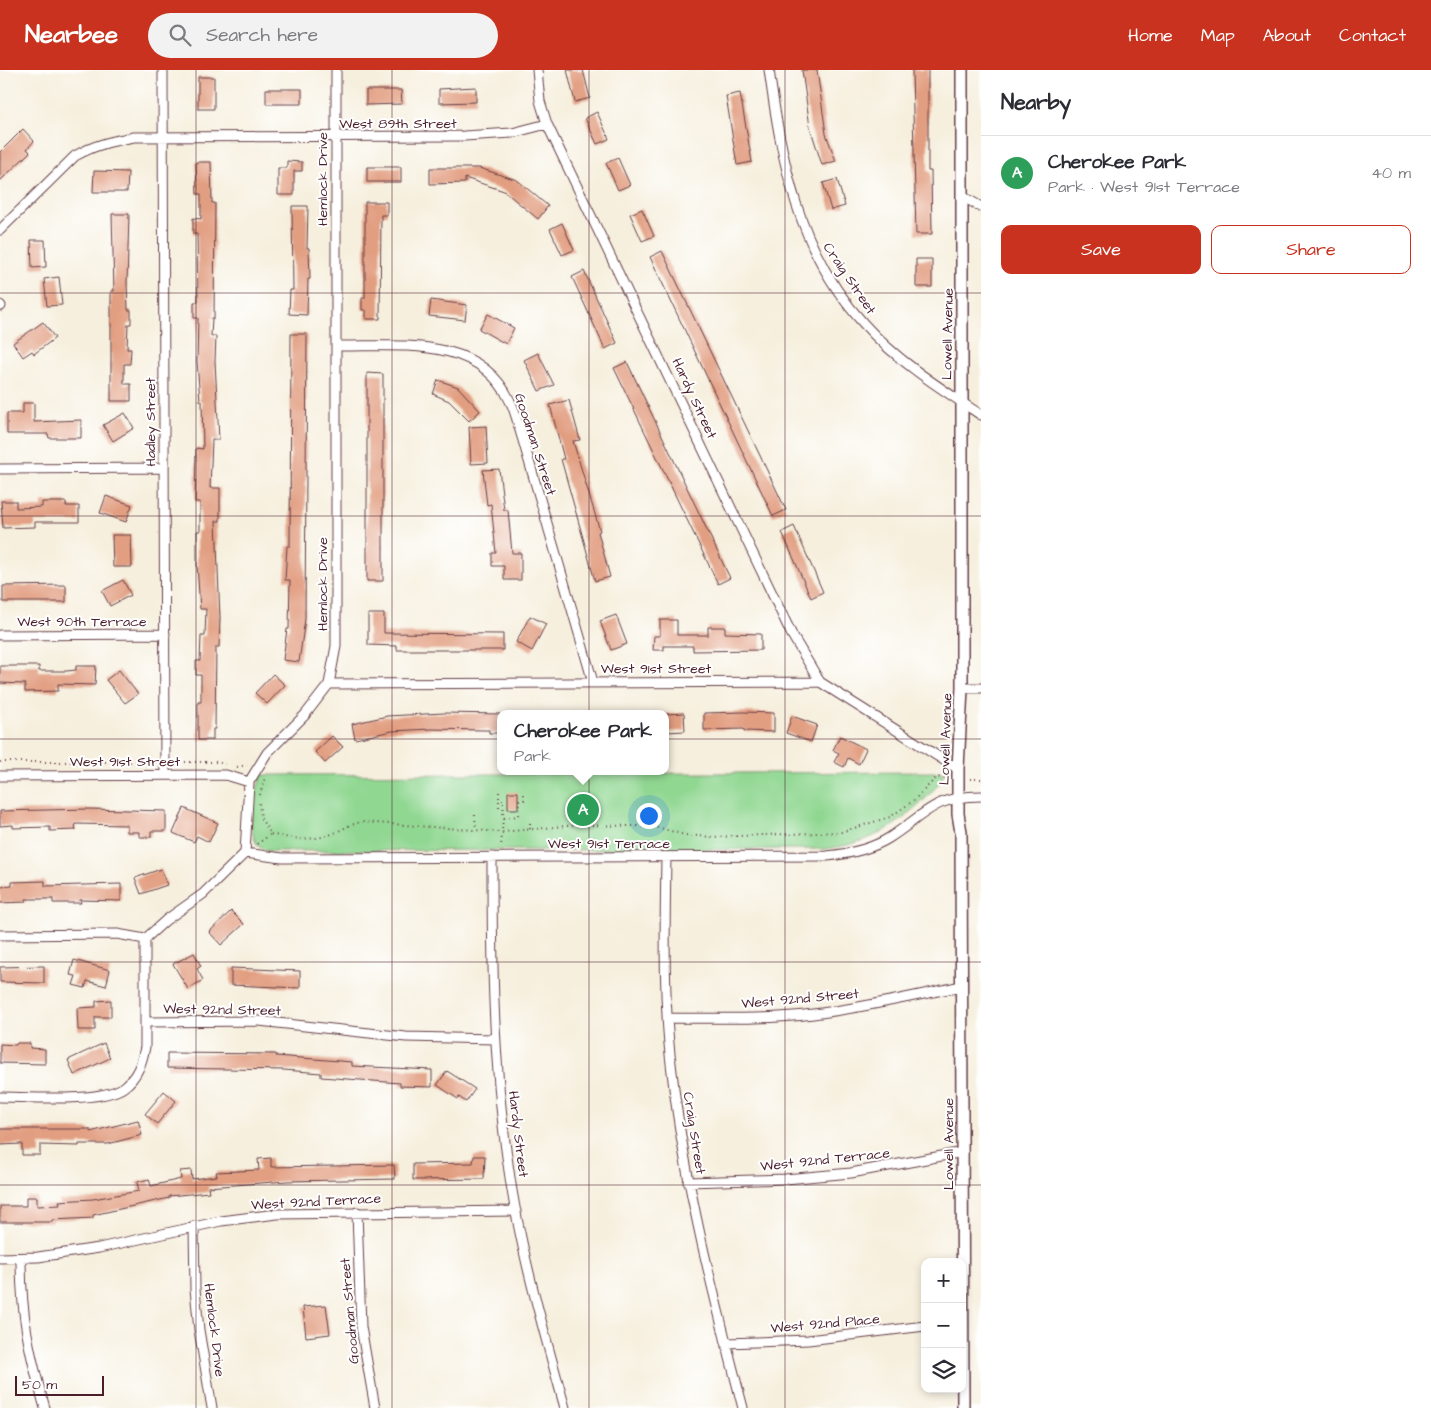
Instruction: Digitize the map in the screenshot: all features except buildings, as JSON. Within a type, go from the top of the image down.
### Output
[{"type":"street","name":"Hadley Street","points":[[163,70],[165,775]]},
{"type":"street","name":"Hemlock Drive","points":[[244,853],[249,782],[267,753],[305,715],[329,684],[336,646],[336,70]]},
{"type":"street","points":[[537,70],[540,101],[547,124]]},
{"type":"street","name":"Craig Street","points":[[769,70],[779,139],[791,190],[808,236],[824,268],[864,324],[922,375],[981,414]]},
{"type":"street","name":"Lowell Avenue","points":[[962,70],[962,688],[958,798],[961,832],[963,1303]]},
{"type":"street","name":"West 89th Street","points":[[0,230],[75,156],[88,148],[106,142],[134,137],[464,136],[512,133],[547,124]]},
{"type":"street","name":"Hardy Street","points":[[547,124],[792,635],[820,682]]},
{"type":"street","points":[[962,196],[981,207]]},
{"type":"street","name":"Goodman Street","points":[[336,346],[441,348],[471,358],[487,369],[500,383],[510,401],[522,437],[593,682]]},
{"type":"street","points":[[0,469],[164,468]]},
{"type":"street","name":"West 90th Terrace","points":[[0,635],[165,634]]},
{"type":"street","points":[[820,682],[958,769]]},
{"type":"street","name":"West 91st Street","points":[[329,684],[820,682]]},
{"type":"street","points":[[962,688],[981,688]]},
{"type":"street","name":"West 91st Street","points":[[0,776],[226,775],[249,782]]},
{"type":"street","points":[[958,798],[981,796]]},
{"type":"street","name":"West 91st Terrace","points":[[244,853],[282,858],[827,856],[848,854],[871,847],[888,839],[933,805],[958,798]]},
{"type":"street","points":[[145,1022],[144,939],[166,920],[203,894],[244,853]]},
{"type":"street","name":"Hardy Street","points":[[492,857],[495,1039],[508,1166],[527,1263],[565,1408]]},
{"type":"street","name":"Craig Street","points":[[666,857],[668,1018],[672,1079],[696,1224],[743,1408]]},
{"type":"street","points":[[0,935],[117,934],[132,935],[144,939]]},
{"type":"street","name":"West 92nd Street","points":[[668,1018],[754,1018],[811,1014],[868,1006],[962,986]]},
{"type":"street","name":"West 92nd Street","points":[[0,1097],[95,1097],[123,1088],[136,1074],[142,1063],[145,1047],[145,1022],[259,1021],[406,1037],[495,1039]]},
{"type":"street","name":"West 92nd Terrace","points":[[688,1182],[785,1179],[851,1173],[963,1152]]},
{"type":"street","name":"West 92nd Terrace","points":[[0,1258],[21,1258],[99,1248],[194,1226],[277,1214],[516,1211]]},
{"type":"street","name":"Goodman Street","points":[[357,1212],[361,1327],[376,1408]]},
{"type":"street","name":"Hemlock Drive","points":[[194,1226],[195,1289],[199,1330],[212,1408]]},
{"type":"street","points":[[21,1258],[24,1324],[29,1355],[45,1408]]},
{"type":"street","name":"West 92nd Place","points":[[726,1343],[817,1339],[921,1326]]},
{"type":"street","name":"Lowell Avenue","points":[[963,1348],[963,1408]]},
{"type":"path","points":[[0,762],[216,762],[238,767],[246,764],[248,767]]},
{"type":"path","points":[[262,774],[266,775],[260,794],[260,812],[264,825],[271,834]]},
{"type":"path","points":[[244,853],[271,834],[298,838],[321,838],[348,825],[362,822],[502,832],[577,825],[634,826],[660,828],[685,835],[712,837],[841,832],[890,817],[913,801],[937,777],[942,779]]},
{"type":"path","points":[[969,778],[981,778]]},
{"type":"path","points":[[499,792],[499,807]]},
{"type":"path","points":[[504,818],[518,816],[519,800],[524,800],[524,793]]},
{"type":"path","points":[[499,800],[504,800],[502,857]]},
{"type":"path","points":[[475,815],[476,830]]},
{"type":"path","points":[[530,823],[530,830]]},
{"type":"green space","points":[[944,772],[940,782],[927,797],[893,825],[856,843],[826,849],[267,851],[258,846],[252,829],[252,810],[262,775],[669,775],[669,773]]},
{"type":"place","name":"Cherokee Park","points":[[583,810]]}]
